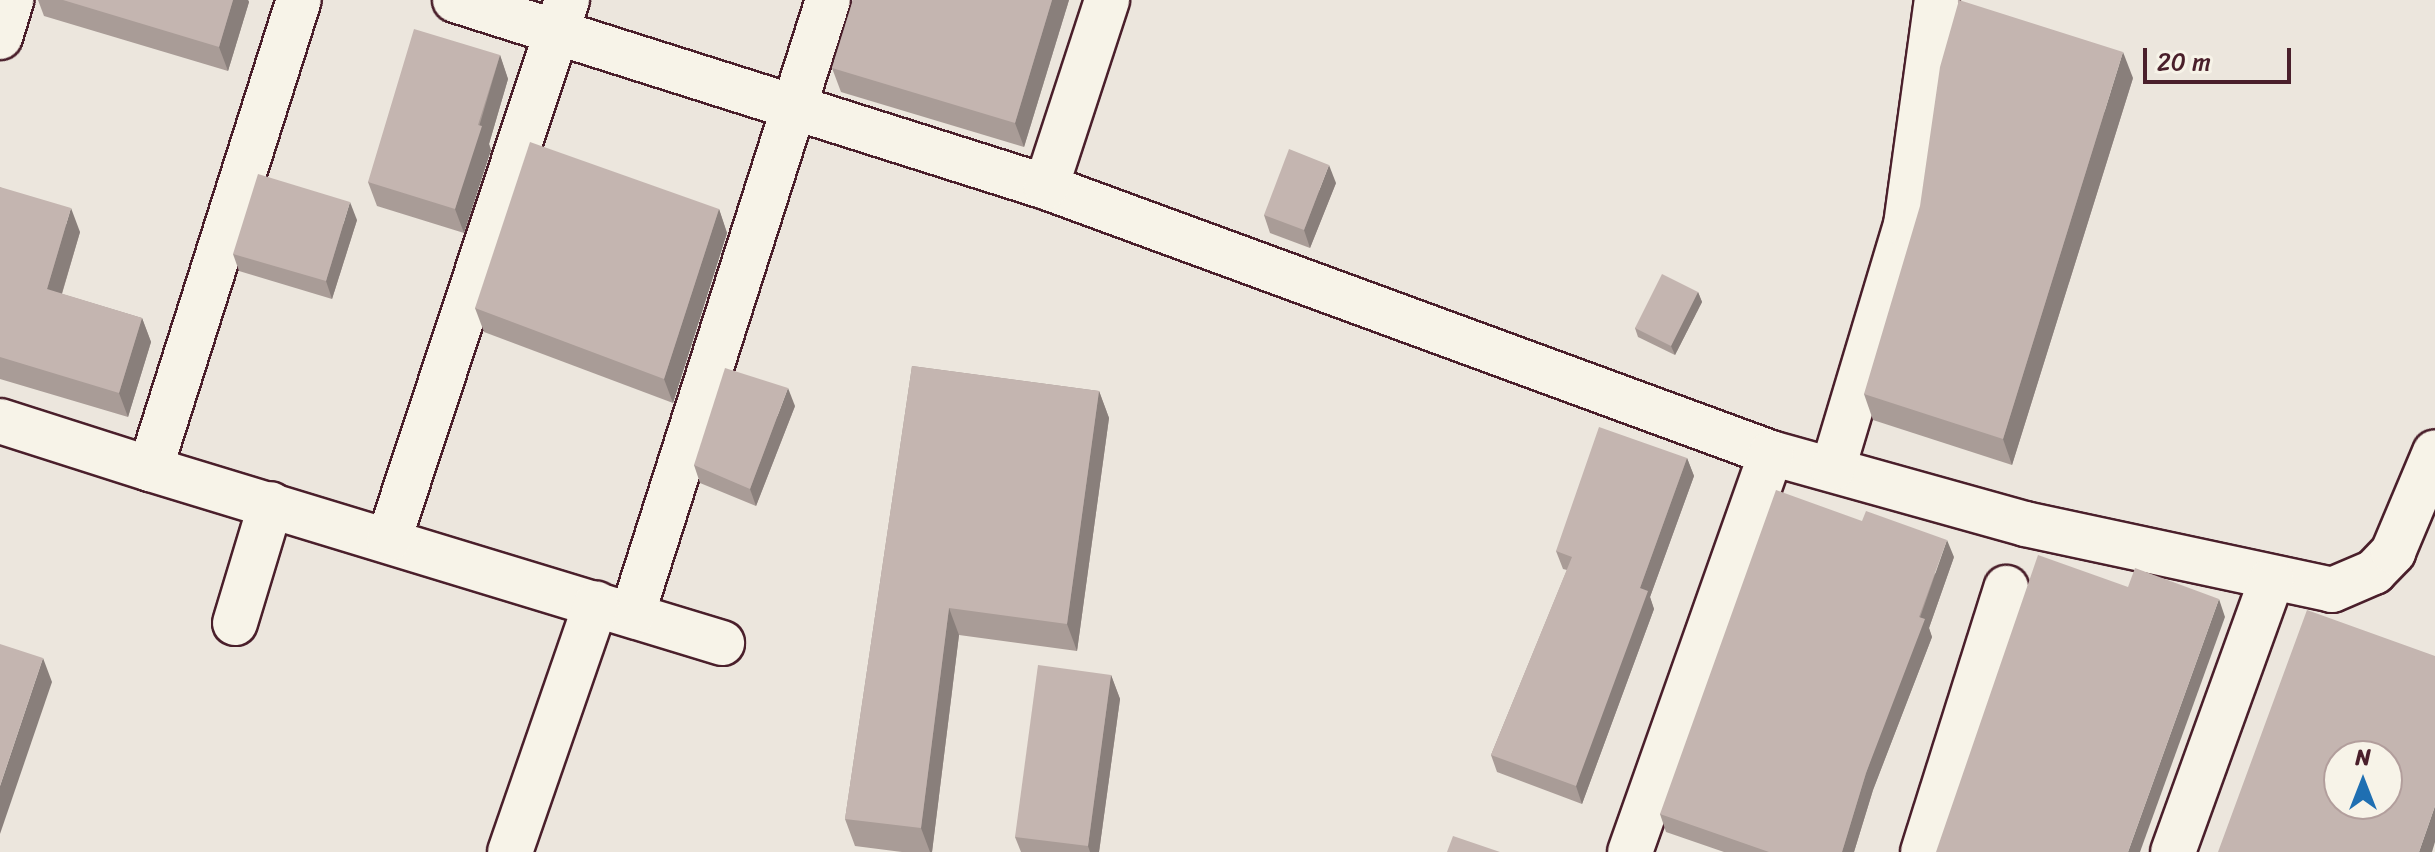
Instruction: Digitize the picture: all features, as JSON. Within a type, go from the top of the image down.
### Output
[{"type":"street","points":[[0,37],[11,0]]},
{"type":"street","points":[[150,469],[299,0]]},
{"type":"street","points":[[455,0],[562,16],[793,106],[1046,187],[1771,453],[2025,524],[2332,590],[2374,572],[2393,552],[2435,452]]},
{"type":"street","points":[[510,852],[614,609],[828,0]]},
{"type":"street","points":[[1046,187],[1107,0]]},
{"type":"street","points":[[1833,468],[1906,225],[1937,0]]},
{"type":"street","points":[[389,539],[562,16]]},
{"type":"street","points":[[0,421],[722,643]]},
{"type":"street","points":[[1630,852],[1771,453]]},
{"type":"street","points":[[235,623],[271,504]]},
{"type":"street","points":[[2173,852],[2272,579]]},
{"type":"street","points":[[1923,852],[2006,588]]},
{"type":"building","points":[[63,0],[233,0],[219,47]]},
{"type":"building","points":[[853,0],[1052,0],[1015,123],[832,68]]},
{"type":"building","points":[[1959,0],[2123,52],[2003,439],[1864,394],[1920,206],[1940,67]]},
{"type":"building","points":[[414,29],[500,55],[478,125],[482,126],[455,209],[368,182]]},
{"type":"building","points":[[530,142],[719,209],[664,379],[475,308]]},
{"type":"building","points":[[1289,149],[1329,165],[1304,230],[1264,215]]},
{"type":"building","points":[[258,174],[350,202],[326,281],[233,254]]},
{"type":"building","points":[[0,187],[71,208],[47,289],[142,318],[119,393],[0,357]]},
{"type":"building","points":[[1662,274],[1698,292],[1671,346],[1635,328]]},
{"type":"building","points":[[912,366],[1099,391],[1067,624],[949,608],[921,828],[845,819]]},
{"type":"building","points":[[725,368],[788,388],[750,489],[694,465]]},
{"type":"building","points":[[1599,427],[1687,458],[1640,588],[1648,591],[1576,786],[1491,755],[1572,557],[1556,551]]},
{"type":"building","points":[[1776,490],[1862,521],[1866,511],[1947,540],[1919,617],[1925,619],[1866,773],[1842,852],[1769,852],[1660,814]]},
{"type":"building","points":[[2038,555],[2128,587],[2135,568],[2219,599],[2128,852],[1936,852]]},
{"type":"building","points":[[2307,610],[2435,656],[2435,806],[2419,852],[2218,852]]},
{"type":"building","points":[[0,644],[43,658],[0,786]]},
{"type":"building","points":[[1038,665],[1111,675],[1088,846],[1015,837]]},
{"type":"building","points":[[1453,836],[1500,852],[1447,852]]}]
